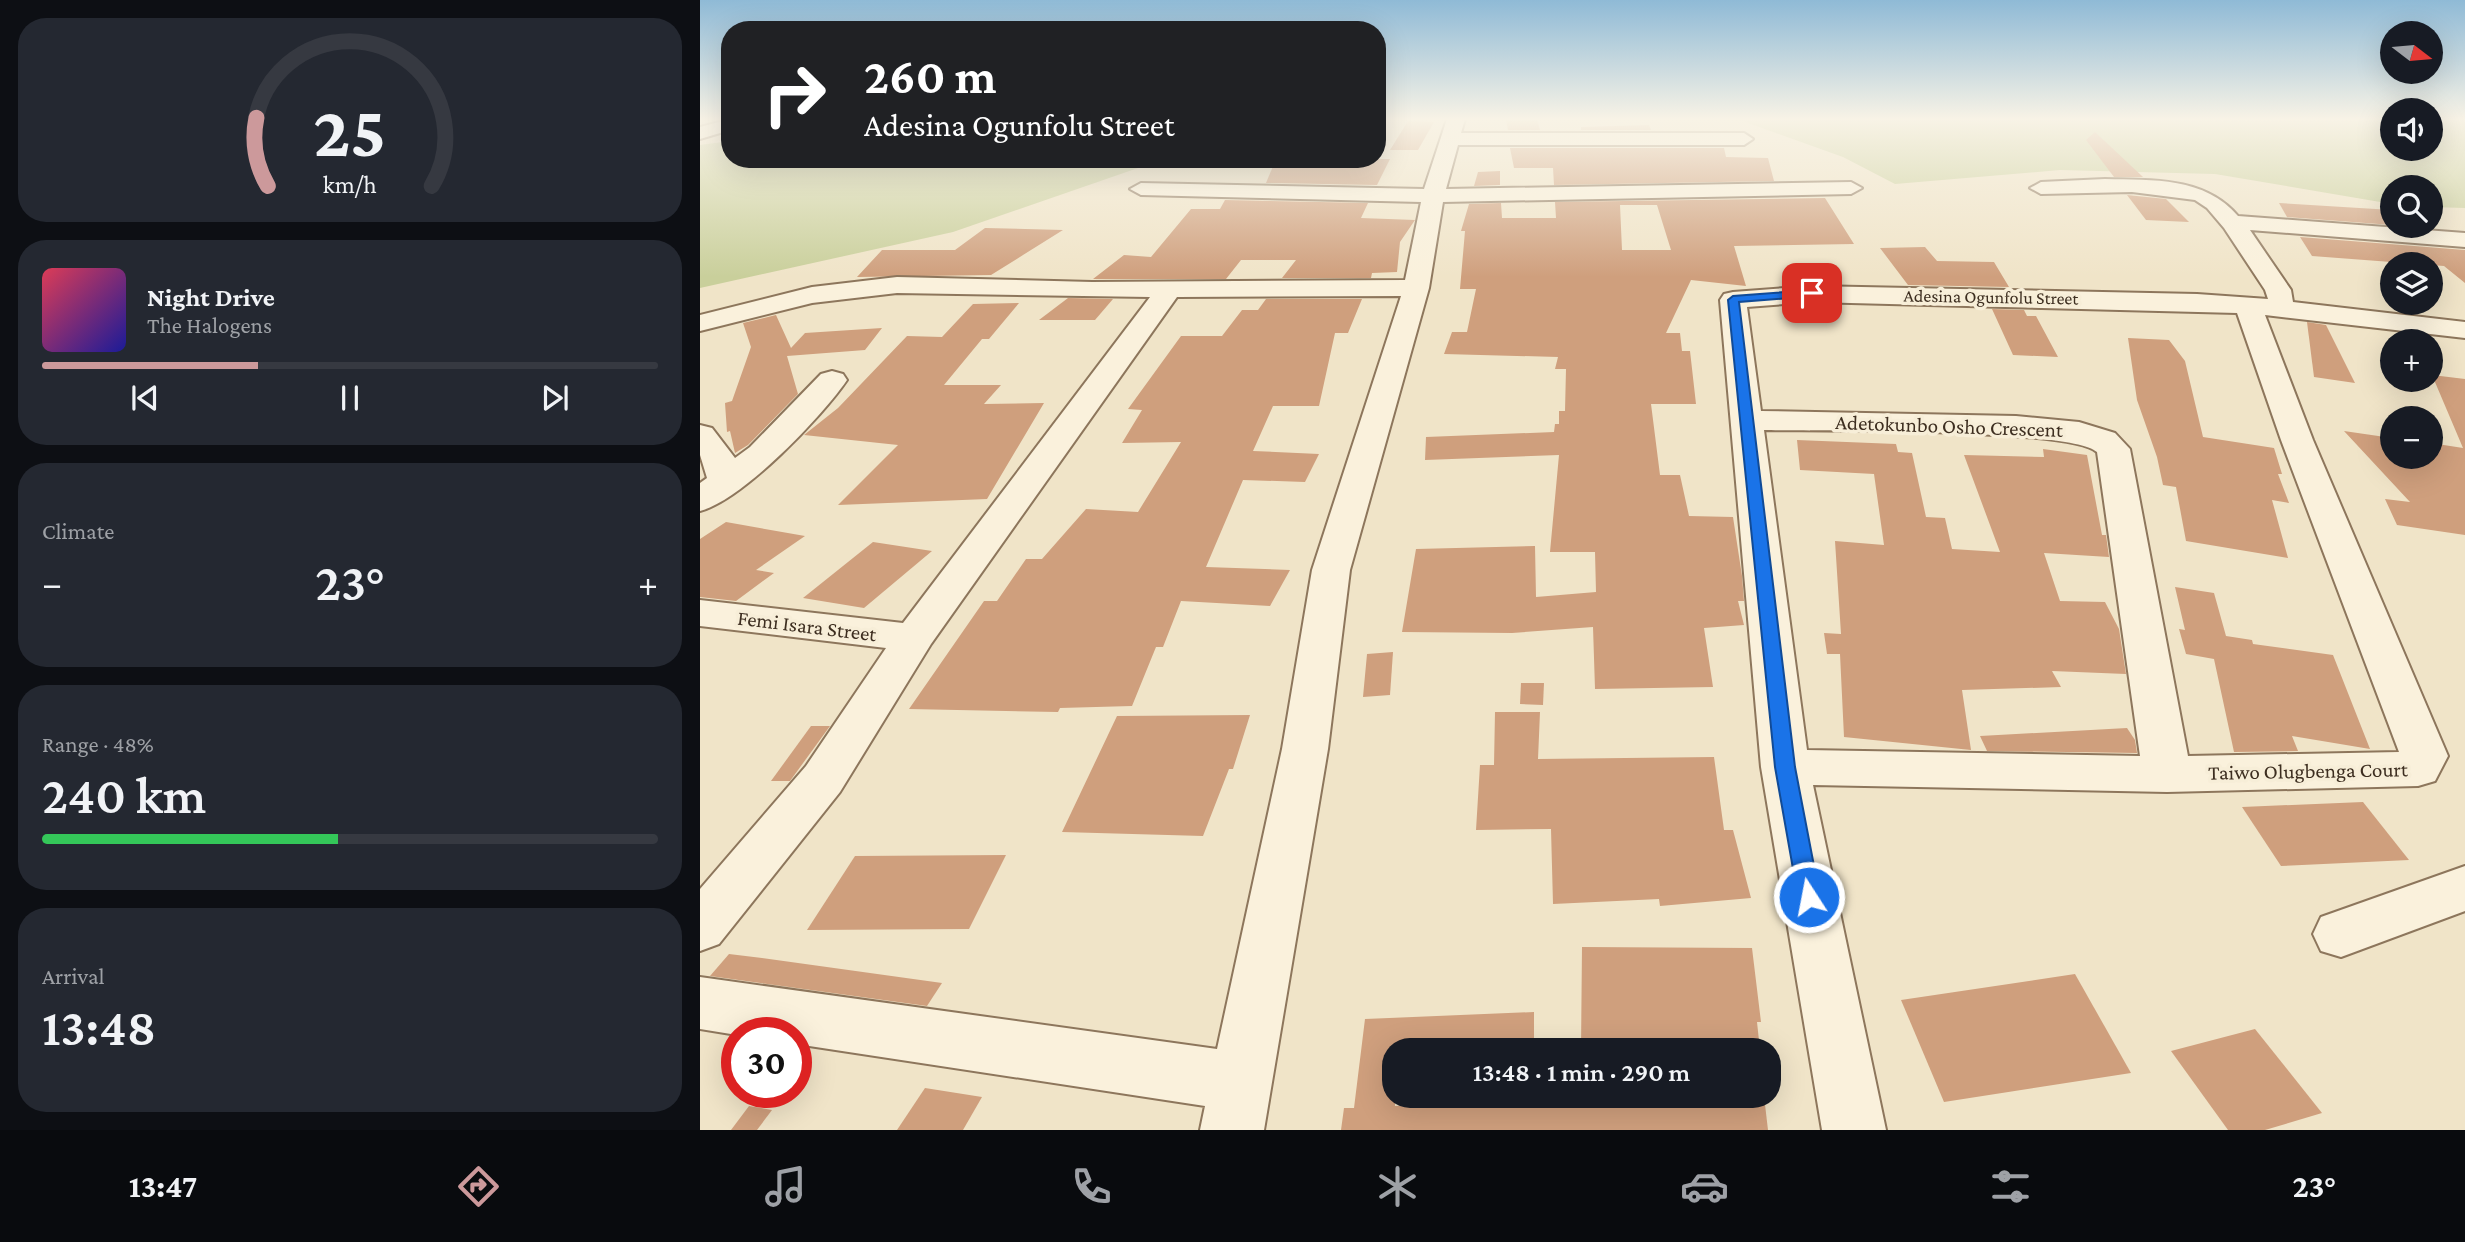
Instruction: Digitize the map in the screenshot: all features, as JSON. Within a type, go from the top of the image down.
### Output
[{"type":"street","points":[[700,1003],[1236,1106],[1305,749],[1331,570],[1416,288],[1433,196],[1440,172]]},
{"type":"street","points":[[2041,188],[2102,185],[2184,191],[2214,201],[2278,290],[2281,298],[2264,307]]},
{"type":"street","points":[[1141,189],[1433,196],[1851,188]]},
{"type":"street","points":[[2229,222],[2465,240]]},
{"type":"street","points":[[700,323],[812,295],[897,285],[1169,290],[1416,288]]},
{"type":"street","points":[[700,928],[823,779],[914,638],[1169,290]]},
{"type":"street","name":"Adesina Ogunfolu Street","points":[[1745,420],[1733,300],[1812,293],[2264,307],[2465,330]]},
{"type":"street","name":"Taiwo Olugbenga Court","points":[[1785,767],[2167,774],[2380,772],[2418,769],[2424,756],[2297,440],[2264,307]]},
{"type":"street","points":[[712,492],[762,454],[832,380]]},
{"type":"street","points":[[1745,420],[1785,767],[1854,1130]]},
{"type":"street","name":"Adetokunbo Osho Crescent","points":[[1745,420],[2016,426],[2079,432],[2103,440],[2113,449],[2167,774]]},
{"type":"street","points":[[700,435],[719,454],[723,464],[712,492]]},
{"type":"street","name":"Femi Isara Street","points":[[700,613],[914,638]]},
{"type":"street","points":[[2342,934],[2465,888]]},
{"type":"green space","points":[[700,172],[1127,172],[953,232],[700,288]]},
{"type":"green space","points":[[1871,172],[2040,172],[1895,184]]},
{"type":"green space","points":[[2127,172],[2465,172],[2465,208],[2443,207],[2443,175],[2380,175],[2380,202],[2215,174]]},
{"type":"building","points":[[1271,172],[1384,172],[1377,185],[1266,183]]},
{"type":"building","points":[[1478,172],[1500,172],[1500,185],[1474,186]]},
{"type":"building","points":[[1553,172],[1772,172],[1774,181],[1554,185]]},
{"type":"building","points":[[2110,172],[2137,172],[2143,177],[2114,177]]},
{"type":"building","points":[[2127,195],[2166,199],[2189,222],[2146,220]]},
{"type":"building","points":[[1825,198],[1854,244],[1734,246],[1746,286],[1691,280],[1666,333],[1680,333],[1682,351],[1690,351],[1696,404],[1651,404],[1660,475],[1680,475],[1689,516],[1733,517],[1742,576],[1744,601],[1738,601],[1744,625],[1704,628],[1713,687],[1595,689],[1593,627],[1512,633],[1402,632],[1416,549],[1535,546],[1536,597],[1596,592],[1595,552],[1550,552],[1559,455],[1425,460],[1426,437],[1554,432],[1555,424],[1559,424],[1559,411],[1565,411],[1566,369],[1555,369],[1558,357],[1444,354],[1452,332],[1467,332],[1476,289],[1460,289],[1465,231],[1461,231],[1469,204],[1501,203],[1502,218],[1556,218],[1555,202]],"holes":[[[1620,205],[1657,205],[1671,250],[1622,250]]]},
{"type":"building","points":[[1225,200],[1368,203],[1361,218],[1415,220],[1400,242],[1397,272],[1372,273],[1371,278],[1282,278],[1296,260],[1241,260],[1226,279],[1093,279],[1124,255],[1151,257],[1191,209],[1220,209]]},
{"type":"building","points":[[2279,203],[2380,209],[2380,224],[2287,217]]},
{"type":"building","points":[[985,228],[1063,230],[991,275],[857,277],[882,250],[955,250]]},
{"type":"building","points":[[2300,237],[2465,250],[2465,283],[2443,266],[2443,252],[2380,252],[2380,261],[2312,256]]},
{"type":"building","points":[[1925,247],[1937,261],[1994,262],[2009,287],[1908,285],[1880,248]]},
{"type":"building","points":[[1068,298],[1113,299],[1095,320],[1039,320]]},
{"type":"building","points":[[1266,299],[1362,299],[1348,333],[1335,333],[1319,406],[1273,406],[1253,451],[1319,454],[1305,482],[1243,480],[1206,567],[1290,570],[1270,606],[1181,601],[1163,647],[1156,647],[1132,706],[1060,708],[1058,712],[909,709],[984,601],[997,601],[1026,559],[1042,559],[1086,509],[1138,512],[1181,442],[1122,443],[1142,410],[1128,409],[1181,336],[1222,336],[1242,310],[1258,310]]},
{"type":"building","points":[[1019,303],[989,339],[982,339],[944,385],[1001,385],[984,404],[1044,403],[987,499],[838,505],[898,445],[804,435],[838,408],[907,336],[942,337],[973,304]]},
{"type":"building","points":[[1992,309],[2024,310],[2027,316],[2036,316],[2058,357],[2013,355]]},
{"type":"building","points":[[776,315],[791,348],[805,333],[882,328],[865,350],[787,356],[798,394],[748,445],[735,453],[730,431],[727,432],[725,403],[732,401],[751,347],[743,323]]},
{"type":"building","points":[[2307,322],[2326,325],[2355,383],[2314,377]]},
{"type":"building","points":[[2128,338],[2169,340],[2185,361],[2203,437],[2274,448],[2282,474],[2278,474],[2289,503],[2272,500],[2288,558],[2186,541],[2176,487],[2163,485],[2157,457],[2137,400]]},
{"type":"building","points":[[2443,376],[2465,379],[2465,535],[2397,525],[2385,499],[2410,502],[2344,431],[2380,436],[2380,469],[2443,469],[2443,445],[2463,448],[2439,392],[2443,392]]},
{"type":"building","points":[[1797,440],[1896,444],[1898,452],[1912,453],[1926,517],[1945,518],[1952,549],[2000,552],[1964,455],[2044,457],[2043,449],[2087,455],[2102,535],[2106,535],[2109,557],[2044,553],[2060,601],[2105,602],[2119,629],[2126,674],[2052,671],[2061,687],[1962,690],[1971,750],[1844,737],[1840,654],[1827,654],[1824,633],[1841,634],[1835,541],[1884,545],[1874,474],[1800,470]]},
{"type":"building","points":[[726,522],[805,536],[756,570],[774,573],[736,601],[700,597],[700,539]]},
{"type":"building","points":[[873,542],[932,551],[864,608],[803,598]]},
{"type":"building","points":[[2175,587],[2214,593],[2226,636],[2252,640],[2253,644],[2333,655],[2370,749],[2292,736],[2298,751],[2234,752],[2214,659],[2186,654],[2179,629],[2185,630]]},
{"type":"building","points":[[1393,652],[1390,695],[1363,697],[1367,654]]},
{"type":"building","points":[[1521,683],[1544,683],[1543,705],[1520,704]]},
{"type":"building","points":[[1495,712],[1540,712],[1538,759],[1714,757],[1724,830],[1733,830],[1751,898],[1660,906],[1659,899],[1553,904],[1551,829],[1476,830],[1480,765],[1494,765]]},
{"type":"building","points":[[1250,715],[1233,769],[1229,769],[1203,836],[1062,832],[1117,716]]},
{"type":"building","points":[[811,726],[830,726],[790,781],[771,781]]},
{"type":"building","points":[[2127,728],[2135,740],[2137,753],[1987,751],[1980,736]]},
{"type":"building","points":[[2363,802],[2409,860],[2281,866],[2242,807]]},
{"type":"building","points":[[1006,855],[969,929],[807,930],[855,856]]},
{"type":"building","points":[[1582,947],[1752,948],[1761,1022],[1757,1022],[1759,1038],[1581,1038]]},
{"type":"building","points":[[729,954],[942,983],[927,1006],[710,976]]},
{"type":"building","points":[[2075,974],[2131,1073],[1944,1102],[1901,1000]]},
{"type":"building","points":[[1534,1012],[1534,1038],[1382,1038],[1382,1108],[1765,1108],[1768,1130],[1341,1130],[1344,1108],[1354,1108],[1365,1019]]},
{"type":"building","points":[[2255,1029],[2322,1113],[2265,1130],[2228,1130],[2171,1051]]},
{"type":"building","points":[[925,1088],[982,1097],[963,1130],[897,1130]]},
{"type":"building","points":[[748,1108],[772,1110],[757,1130],[731,1130]]},
{"type":"route","points":[[1809,897],[1785,767],[1733,300],[1740,297],[1812,293]]}]
